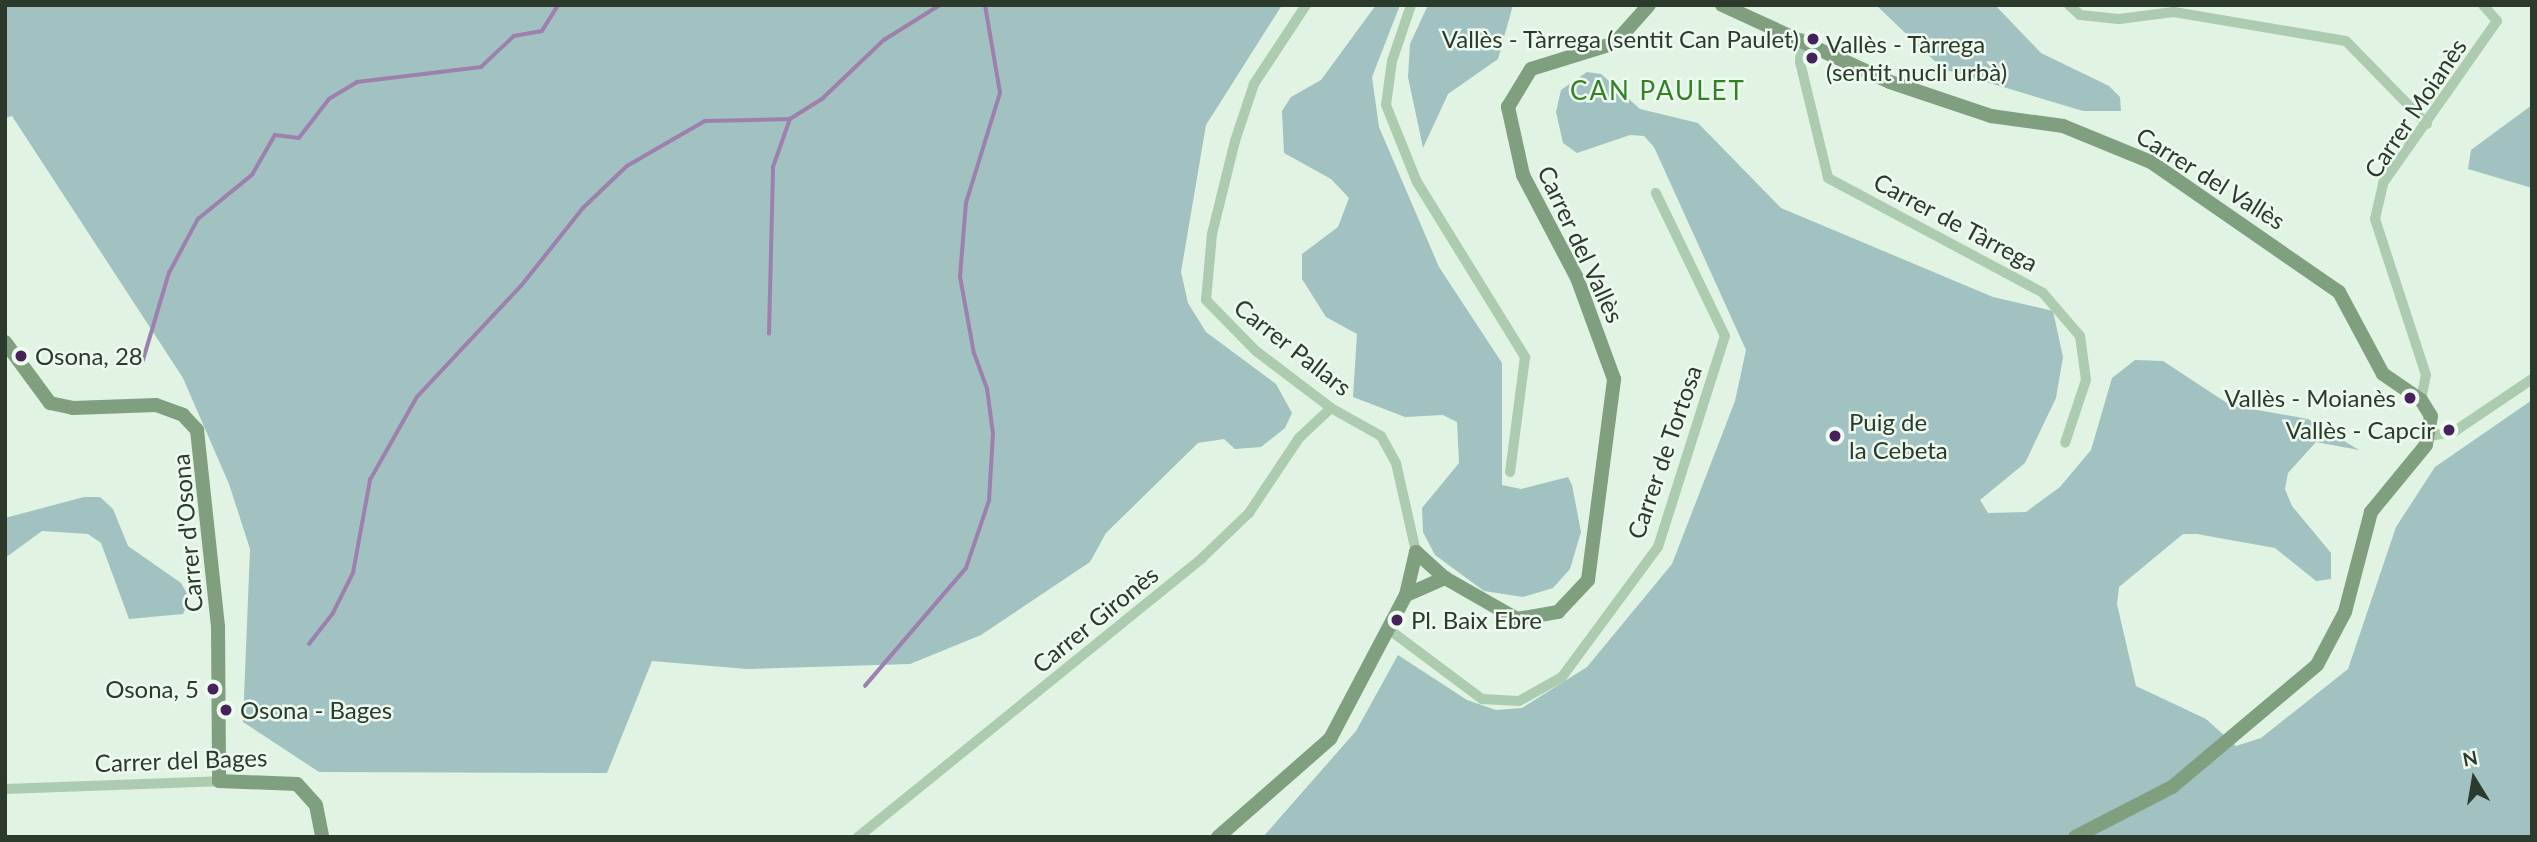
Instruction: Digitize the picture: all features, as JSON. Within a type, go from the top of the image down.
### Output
[{"type":"street","name":"Carrer Pallars","points":[[1306,5],[1254,84],[1212,234],[1206,300],[1222,322],[1331,408],[1381,436],[1396,463],[1416,552]]},
{"type":"street","points":[[1411,5],[1392,61],[1386,106],[1417,182],[1525,357],[1510,472]]},
{"type":"street","name":"Carrer del Vallès","points":[[1416,552],[1445,578],[1517,619],[1558,612],[1588,580],[1614,379],[1577,278],[1523,174],[1508,107],[1531,69],[1615,43],[1649,5]]},
{"type":"street","name":"Carrer del Vallès","points":[[1722,5],[1802,38],[1890,82],[1991,116],[2063,126],[2151,162],[2339,292],[2383,374],[2421,400]]},
{"type":"street","points":[[2069,5],[2080,15],[2119,19],[2174,12],[2346,41],[2427,124]]},
{"type":"street","name":"Carrer Moianès","points":[[2421,400],[2426,375],[2375,219],[2383,183],[2497,22],[2483,5]]},
{"type":"street","name":"Carrer de Tàrrega","points":[[1802,38],[1800,62],[1828,178],[2043,293],[2080,336],[2086,380],[2065,443]]},
{"type":"street","name":"Carrer de Tortosa","points":[[1387,628],[1482,699],[1519,701],[1562,677],[1658,547],[1725,335],[1657,193]]},
{"type":"street","name":"Carrer d'Osona","points":[[5,342],[50,403],[73,408],[156,405],[183,415],[197,430],[218,626],[219,781]]},
{"type":"street","points":[[2430,436],[2455,431],[2532,379]]},
{"type":"street","points":[[2075,837],[2172,787],[2318,665],[2345,612],[2371,512],[2430,436],[2431,416],[2421,400]]},
{"type":"street","name":"Carrer Gironès","points":[[859,837],[1202,558],[1249,513],[1299,438],[1331,408]]},
{"type":"street","points":[[1218,837],[1324,747],[1406,595],[1416,552]]},
{"type":"street","points":[[1406,595],[1426,581],[1445,578]]},
{"type":"street","name":"Carrer del Bages","points":[[5,789],[219,781],[297,784],[316,805],[322,837]]},
{"type":"shaded area","points":[[5,5],[1282,5],[1206,125],[1181,272],[1188,303],[1206,332],[1276,384],[1292,413],[1285,428],[1261,447],[1235,449],[1224,439],[1198,443],[1106,533],[1090,562],[981,635],[910,664],[747,669],[652,661],[607,773],[319,772],[243,722],[250,549],[229,484],[183,378],[12,116],[5,118]]},
{"type":"shaded area","points":[[1376,5],[1400,5],[1372,77],[1379,127],[1439,267],[1502,363],[1502,485],[1521,489],[1568,477],[1572,485],[1581,532],[1570,569],[1553,588],[1523,597],[1484,591],[1435,555],[1423,532],[1422,508],[1459,463],[1457,422],[1443,415],[1405,417],[1353,397],[1357,334],[1326,317],[1302,279],[1302,254],[1338,227],[1349,198],[1331,179],[1284,153],[1282,111],[1291,97],[1321,80]]},
{"type":"shaded area","points":[[1428,5],[1513,5],[1498,59],[1448,94],[1423,148],[1408,77],[1410,44]]},
{"type":"shaded area","points":[[1876,5],[1995,5],[2041,53],[2109,86],[2120,97],[2121,111],[2083,111],[1943,69]]},
{"type":"shaded area","points":[[1587,72],[1601,74],[1640,109],[1698,123],[1781,208],[1993,297],[2053,311],[2063,357],[2056,398],[2025,463],[1980,500],[1988,513],[2026,512],[2060,487],[2091,450],[2112,378],[2135,360],[2163,361],[2230,405],[2308,419],[2359,450],[2316,442],[2288,473],[2285,489],[2292,506],[2331,553],[2331,579],[2316,581],[2275,548],[2197,534],[2183,534],[2119,587],[2117,604],[2136,686],[2206,719],[2236,746],[2261,738],[2348,669],[2396,527],[2435,467],[2532,400],[2532,837],[1263,837],[1356,731],[1398,655],[1467,700],[1496,710],[1522,708],[1587,667],[1672,564],[1735,401],[1746,350],[1654,147],[1644,136],[1630,135],[1577,153],[1563,143],[1556,112],[1561,90]]},
{"type":"shaded area","points":[[2532,105],[2532,188],[2468,169],[2471,150]]},
{"type":"shaded area","points":[[84,497],[100,497],[113,509],[128,546],[181,583],[190,599],[183,614],[129,619],[101,543],[88,534],[42,531],[5,558],[5,518]]},
{"type":"waterway","points":[[143,360],[169,273],[198,219],[252,175],[275,135],[299,138],[329,99],[357,82],[481,67],[514,36],[542,31],[558,5]]},
{"type":"waterway","points":[[769,334],[773,167],[790,119],[823,98],[884,40],[940,5]]},
{"type":"waterway","points":[[865,686],[966,568],[989,501],[993,434],[987,389],[974,354],[960,277],[966,203],[1000,93],[985,5]]},
{"type":"waterway","points":[[309,644],[333,613],[353,573],[370,480],[417,397],[521,286],[583,208],[627,166],[705,121],[790,119]]},
{"type":"place","name":"Vallès - Tàrrega (sentit Can Paulet)","points":[[1813,39]]},
{"type":"place","name":"Vallès - Tàrrega (sentit nucli urbà)","points":[[1812,58]]},
{"type":"place","name":"Osona, 28","points":[[21,356]]},
{"type":"place","name":"Vallès - Moianès","points":[[2410,398]]},
{"type":"place","name":"Vallès - Capcir","points":[[2449,430]]},
{"type":"place","name":"Puig de la Cebeta","points":[[1835,436]]},
{"type":"place","name":"Pl. Baix Ebre","points":[[1397,620]]},
{"type":"place","name":"Osona, 5","points":[[213,689]]},
{"type":"place","name":"Osona - Bages","points":[[226,710]]},
{"type":"district","name":"CAN PAULET","points":[[1658,91]]}]
